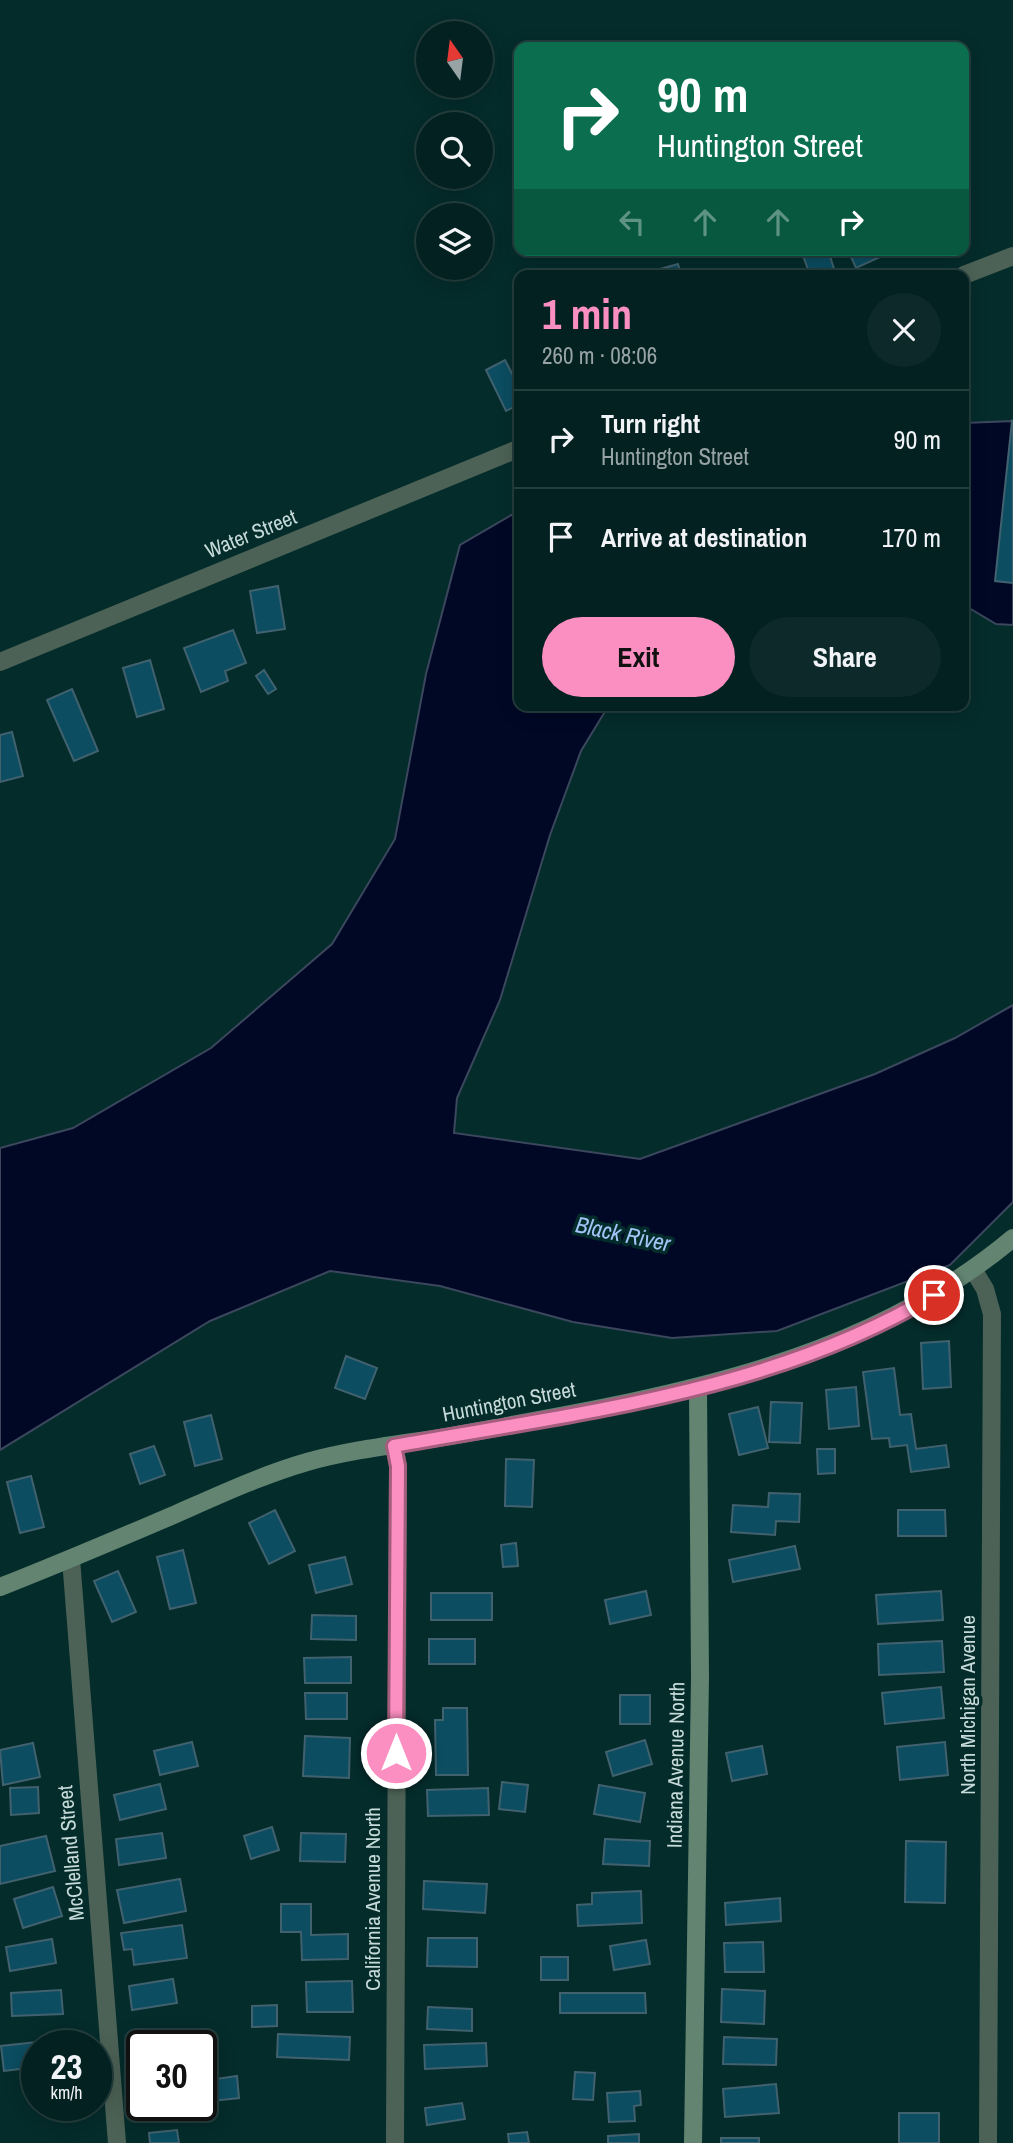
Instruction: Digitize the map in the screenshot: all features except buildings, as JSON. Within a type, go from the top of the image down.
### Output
[{"type":"street","points":[[969,273],[1013,256]]},
{"type":"street","name":"Water Street","points":[[0,662],[514,450]]},
{"type":"street","name":"Huntington Street","points":[[0,1587],[258,1478],[309,1461],[568,1415],[698,1387],[815,1352],[915,1307],[974,1271],[1013,1238]]},
{"type":"street","name":"North Michigan Avenue","points":[[974,1271],[985,1289],[992,1314],[989,2143]]},
{"type":"street","name":"Indiana Avenue North","points":[[693,2143],[700,1677],[698,1387]]},
{"type":"street","name":"California Avenue North","points":[[394,1446],[398,1466],[396,2143]]},
{"type":"street","name":"McClelland Street","points":[[71,1559],[117,2143]]},
{"type":"water","points":[[1013,421],[1013,625],[996,624],[969,608],[969,423]]},
{"type":"water","name":"Black River","points":[[514,514],[514,711],[605,711],[581,751],[550,835],[500,1000],[457,1098],[454,1133],[640,1159],[875,1074],[955,1038],[1013,1005],[1013,1202],[950,1265],[777,1331],[672,1338],[573,1322],[440,1286],[330,1271],[210,1321],[0,1450],[0,1148],[73,1128],[211,1048],[332,944],[395,839],[426,674],[460,545]]},
{"type":"route","points":[[396,1753],[398,1466],[394,1446],[568,1415],[698,1387],[815,1352],[915,1307],[934,1295]]}]
